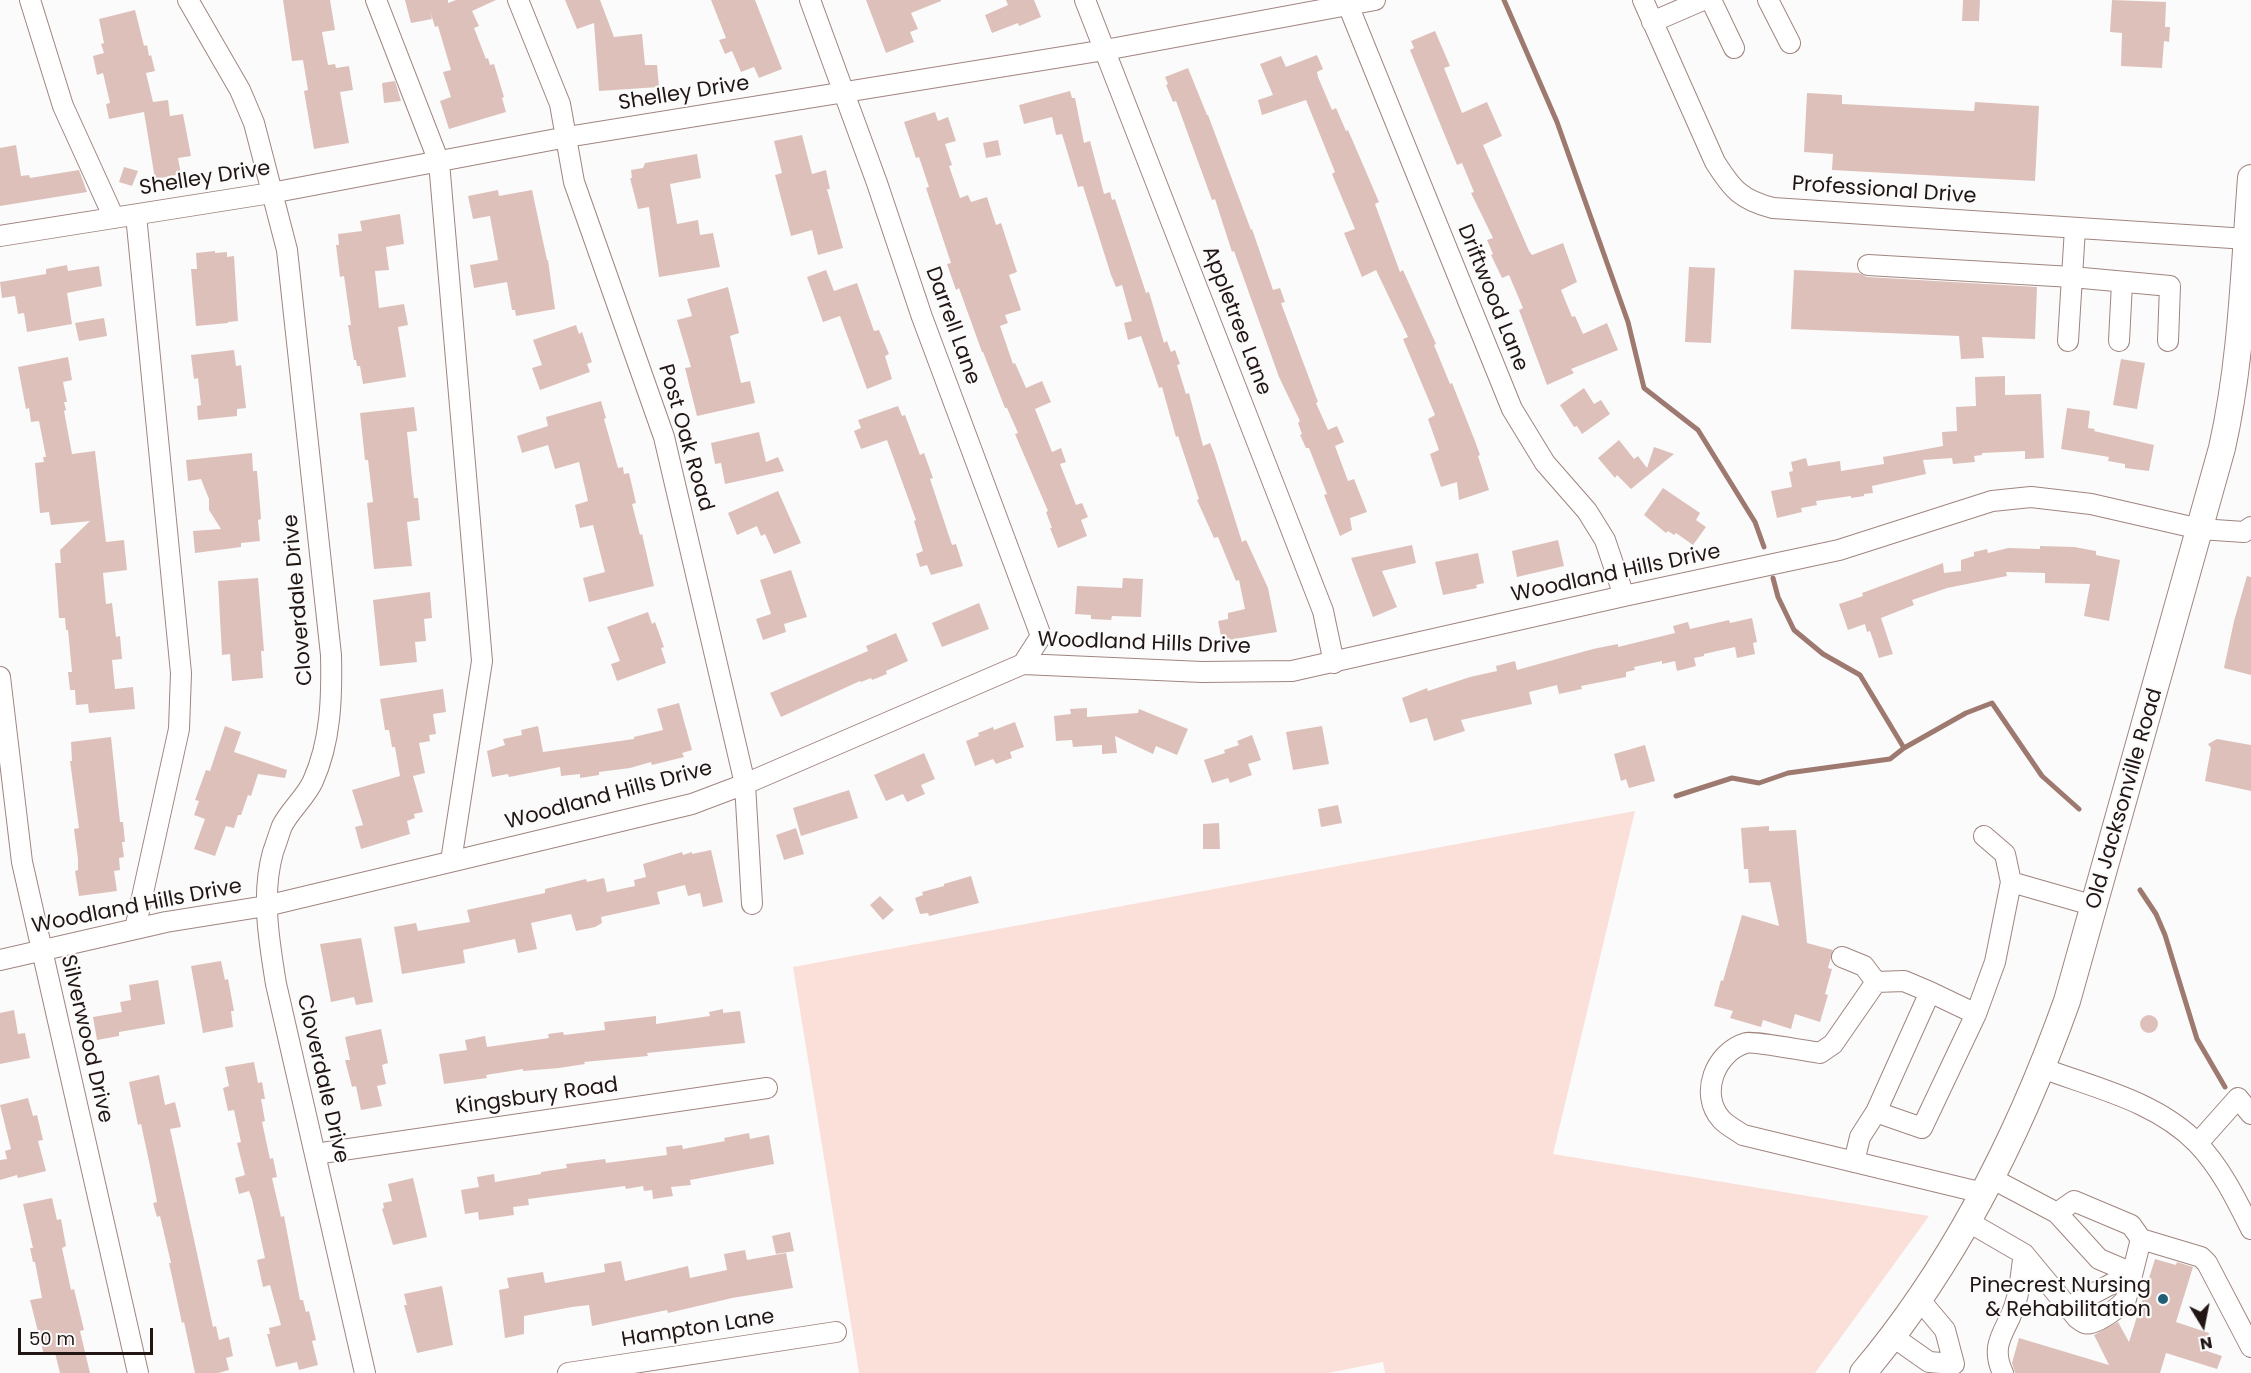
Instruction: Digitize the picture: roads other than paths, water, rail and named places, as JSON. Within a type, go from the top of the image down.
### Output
[{"type":"main road","name":"Old Jacksonville Road","points":[[1863,1373],[1919,1299],[1987,1185],[2015,1130],[2042,1068],[2067,1001],[2222,448],[2233,397],[2241,327],[2251,178]]},
{"type":"street","points":[[30,0],[63,106],[114,218]]},
{"type":"street","name":"Cloverdale Drive","points":[[188,0],[240,90],[254,123],[286,250],[331,655],[332,705],[324,746],[313,782],[283,826],[273,855],[266,906],[268,938],[276,984],[365,1373]]},
{"type":"street","points":[[375,0],[438,162],[482,661],[451,861]]},
{"type":"street","name":"Post Oak Road","points":[[518,0],[560,104],[574,182],[664,437],[745,784],[752,904]]},
{"type":"street","name":"Darrell Lane","points":[[810,0],[877,183],[922,317],[1041,636],[1023,664]]},
{"type":"street","name":"Appletree Lane","points":[[1085,0],[1323,611],[1334,663]]},
{"type":"street","name":"Shelley Drive","points":[[0,236],[271,193],[567,137],[1105,50],[1346,2],[1375,0]]},
{"type":"street","name":"Professional Drive","points":[[1642,0],[1715,162],[1726,180],[1739,194],[1754,204],[1773,208],[2076,228],[2249,226]]},
{"type":"street","points":[[1652,22],[1703,0]]},
{"type":"street","points":[[1710,0],[1734,48]]},
{"type":"street","points":[[1768,0],[1790,43]]},
{"type":"street","name":"Driftwood Lane","points":[[1346,2],[1512,409],[1545,463],[1587,511],[1605,540],[1624,596]]},
{"type":"street","points":[[135,929],[179,729],[181,673],[136,215]]},
{"type":"street","points":[[2068,341],[2076,228]]},
{"type":"street","points":[[1868,265],[2072,277],[2170,286],[2168,341]]},
{"type":"street","points":[[2119,340],[2122,283]]},
{"type":"street","name":"Woodland Hills Drive","points":[[0,960],[166,922],[266,906],[692,804],[745,784],[1023,664],[1248,673],[1292,671],[1839,550],[1992,501],[2031,497],[2091,504],[2200,529],[2249,535]]},
{"type":"street","name":"Silverwood Drive","points":[[0,677],[22,862],[138,1373]]},
{"type":"street","points":[[1876,1112],[1922,1128],[1976,1014],[1995,962],[2011,882],[2005,854],[1984,837]]},
{"type":"street","points":[[2011,882],[2095,906]]},
{"type":"street","points":[[1842,957],[1864,966],[1876,982]]},
{"type":"street","points":[[1876,982],[1904,981],[1976,1014]]},
{"type":"street","points":[[1876,982],[1833,1044],[1820,1053],[1747,1042],[1725,1055],[1713,1075],[1710,1099],[1721,1119],[1743,1135],[1854,1162],[1987,1185],[2057,1213],[2099,1259],[2133,1273]]},
{"type":"street","points":[[1854,1162],[1860,1137],[1876,1112],[1930,992]]},
{"type":"street","points":[[2042,1068],[2147,1107],[2173,1122],[2198,1143],[2221,1174],[2251,1228]]},
{"type":"street","name":"Kingsbury Road","points":[[315,1154],[767,1088]]},
{"type":"street","points":[[2198,1143],[2238,1098],[2251,1114]]},
{"type":"street","points":[[2057,1213],[2074,1201],[2132,1226],[2141,1239],[2202,1257],[2251,1347]]},
{"type":"street","points":[[1967,1221],[2024,1254],[2082,1322],[2092,1323],[2126,1299],[2141,1239]]},
{"type":"street","points":[[2003,1373],[1998,1359],[1998,1344],[2016,1302],[2024,1254]]},
{"type":"street","points":[[1892,1336],[1924,1368],[1955,1368],[1945,1330],[1919,1299]]},
{"type":"street","name":"Hampton Lane","points":[[568,1373],[836,1332]]},
{"type":"waterway","points":[[1504,0],[1557,122],[1628,322],[1644,388],[1698,430],[1755,522],[1764,547]]},
{"type":"waterway","points":[[1773,578],[1778,597],[1794,630],[1823,654],[1860,675],[1904,748],[1966,713],[1992,703],[2042,776],[2079,809]]},
{"type":"waterway","points":[[1676,796],[1732,778],[1759,783],[1788,773],[1890,759],[1904,748]]},
{"type":"waterway","points":[[2140,890],[2156,914],[2165,935],[2197,1039],[2225,1087]]},
{"type":"place","name":"Pinecrest Nursing & Rehabilitation","points":[[2163,1299]]}]
